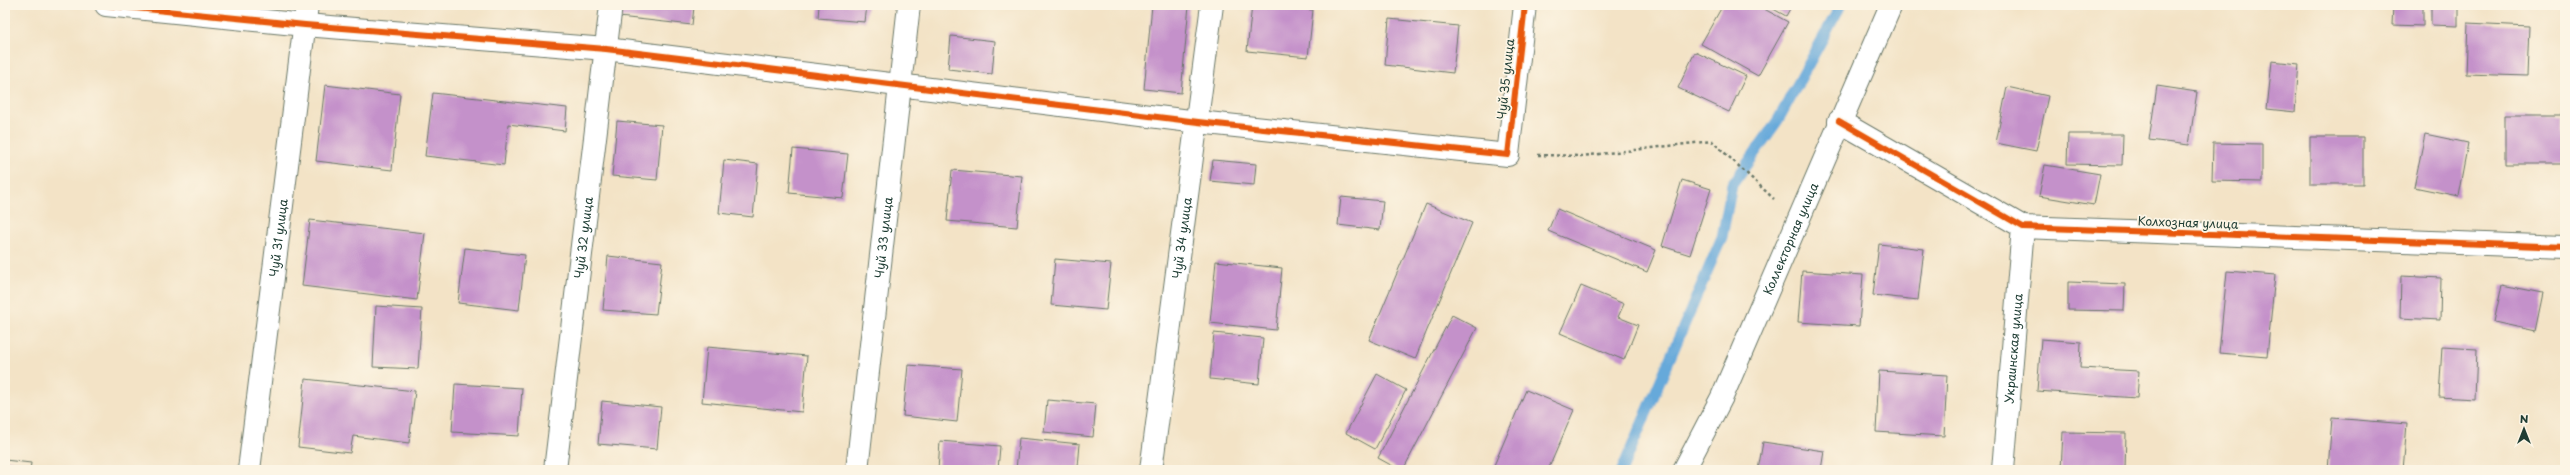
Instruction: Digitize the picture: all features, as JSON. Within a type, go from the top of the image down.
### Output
[{"type":"street","points":[[106,5],[306,15],[900,84],[1198,122],[1508,155]]},
{"type":"street","name":"Чуй 32 улица","points":[[555,470],[611,5]]},
{"type":"street","name":"Чуй 33 улица","points":[[857,470],[909,5]]},
{"type":"street","name":"Чуй 34 улица","points":[[1151,470],[1198,122],[1212,5]]},
{"type":"street","name":"Чуй 35 улица","points":[[1508,155],[1524,5]]},
{"type":"street","name":"Коллекторная улица","points":[[1684,470],[1722,397],[1839,121],[1891,5]]},
{"type":"street","name":"Чуй 31 улица","points":[[249,470],[306,15]]},
{"type":"street","name":"Колхозная улица","points":[[1839,121],[2022,227],[2565,247]]},
{"type":"street","name":"Украинская улица","points":[[2003,470],[2022,227]]},
{"type":"path","points":[[1508,155],[1582,156],[1712,141],[1797,221]]},
{"type":"building","points":[[621,5],[694,7],[692,25],[619,17]]},
{"type":"building","points":[[819,5],[867,5],[865,22],[818,18]]},
{"type":"building","points":[[1152,5],[1189,5],[1181,93],[1144,89]]},
{"type":"building","points":[[1252,5],[1313,10],[1308,57],[1247,51]]},
{"type":"building","points":[[1723,5],[1757,5],[1788,22],[1758,76],[1701,44]]},
{"type":"building","points":[[1766,5],[1792,5],[1786,16]]},
{"type":"building","points":[[2393,5],[2423,5],[2423,26],[2392,25]]},
{"type":"building","points":[[2431,5],[2458,5],[2458,26],[2431,25]]},
{"type":"building","points":[[1389,19],[1458,26],[1453,73],[1385,65]]},
{"type":"building","points":[[2468,23],[2529,26],[2527,76],[2466,74]]},
{"type":"building","points":[[951,36],[995,41],[992,74],[948,69]]},
{"type":"building","points":[[1695,52],[1746,76],[1729,112],[1678,88]]},
{"type":"building","points":[[2272,61],[2299,64],[2295,112],[2267,109]]},
{"type":"building","points":[[325,85],[400,94],[392,170],[316,161]]},
{"type":"building","points":[[2157,86],[2197,92],[2189,145],[2149,140]]},
{"type":"building","points":[[2007,87],[2048,96],[2036,151],[1996,143]]},
{"type":"building","points":[[433,93],[567,108],[565,131],[508,124],[504,165],[425,156]]},
{"type":"building","points":[[2505,115],[2565,115],[2565,164],[2505,164]]},
{"type":"building","points":[[617,121],[662,125],[657,180],[612,176]]},
{"type":"building","points":[[2068,134],[2123,134],[2122,165],[2067,164]]},
{"type":"building","points":[[2425,134],[2468,143],[2458,196],[2414,187]]},
{"type":"building","points":[[2310,137],[2363,137],[2363,184],[2310,184]]},
{"type":"building","points":[[2213,143],[2262,144],[2262,182],[2212,181]]},
{"type":"building","points":[[793,149],[848,154],[843,198],[789,193]]},
{"type":"building","points":[[724,160],[758,164],[753,217],[719,213]]},
{"type":"building","points":[[1213,160],[1256,164],[1254,185],[1210,181]]},
{"type":"building","points":[[2045,165],[2100,174],[2094,205],[2039,196]]},
{"type":"building","points":[[952,170],[1022,176],[1017,227],[947,221]]},
{"type":"building","points":[[1682,180],[1711,189],[1690,255],[1662,246]]},
{"type":"building","points":[[1341,197],[1383,201],[1380,230],[1338,225]]},
{"type":"building","points":[[1426,204],[1472,223],[1415,359],[1369,340]]},
{"type":"building","points":[[1557,209],[1656,250],[1647,272],[1548,231]]},
{"type":"building","points":[[310,220],[425,233],[417,300],[302,286]]},
{"type":"building","points":[[1879,244],[1924,249],[1918,300],[1873,295]]},
{"type":"building","points":[[465,248],[525,255],[519,310],[458,303]]},
{"type":"building","points":[[608,256],[662,262],[656,314],[603,310]]},
{"type":"building","points":[[1055,259],[1111,264],[1106,310],[1051,305]]},
{"type":"building","points":[[1216,261],[1282,268],[1276,330],[1210,323]]},
{"type":"building","points":[[1802,271],[1863,275],[1859,326],[1798,322]]},
{"type":"building","points":[[2227,271],[2275,275],[2267,357],[2219,353]]},
{"type":"building","points":[[2401,276],[2441,278],[2440,320],[2400,318]]},
{"type":"building","points":[[2068,282],[2125,284],[2124,311],[2068,310]]},
{"type":"building","points":[[2502,285],[2543,293],[2535,331],[2494,322]]},
{"type":"building","points":[[1581,286],[1624,304],[1618,317],[1638,325],[1624,360],[1560,333]]},
{"type":"building","points":[[376,306],[422,309],[418,369],[373,367]]},
{"type":"building","points":[[1452,315],[1477,328],[1403,470],[1400,470],[1378,458]]},
{"type":"building","points":[[1214,333],[1263,338],[1259,384],[1210,379]]},
{"type":"building","points":[[2041,339],[2081,342],[2080,368],[2139,371],[2137,398],[2037,391]]},
{"type":"building","points":[[707,347],[807,356],[802,412],[702,402]]},
{"type":"building","points":[[2442,347],[2477,349],[2475,399],[2439,397]]},
{"type":"building","points":[[908,365],[962,369],[957,422],[903,416]]},
{"type":"building","points":[[1879,371],[1947,375],[1944,436],[1876,432]]},
{"type":"building","points":[[1377,374],[1406,390],[1375,449],[1346,433]]},
{"type":"building","points":[[305,379],[415,391],[409,443],[353,436],[350,453],[298,447]]},
{"type":"building","points":[[455,384],[522,388],[519,436],[452,432]]},
{"type":"building","points":[[1526,390],[1574,410],[1548,470],[1492,470]]},
{"type":"building","points":[[1047,400],[1096,404],[1093,437],[1044,432]]},
{"type":"building","points":[[602,401],[661,407],[657,449],[598,444]]},
{"type":"building","points":[[2332,418],[2407,424],[2403,470],[2328,469]]},
{"type":"building","points":[[2063,432],[2126,433],[2125,470],[2061,470]]},
{"type":"building","points":[[1019,438],[1080,444],[1078,467],[1104,470],[1016,470]]},
{"type":"building","points":[[940,441],[1000,446],[998,470],[938,470]]},
{"type":"building","points":[[1763,442],[1824,451],[1821,470],[1758,470]]},
{"type":"building","points":[[5,460],[31,463],[30,470],[5,470]]},
{"type":"waterway","points":[[1622,470],[1722,237],[1732,185],[1778,120],[1841,5]]},
{"type":"cycle path","points":[[106,5],[305,25],[606,49],[1198,122],[1508,155],[1525,5]]},
{"type":"cycle path","points":[[1839,121],[2023,227],[2565,247]]}]
